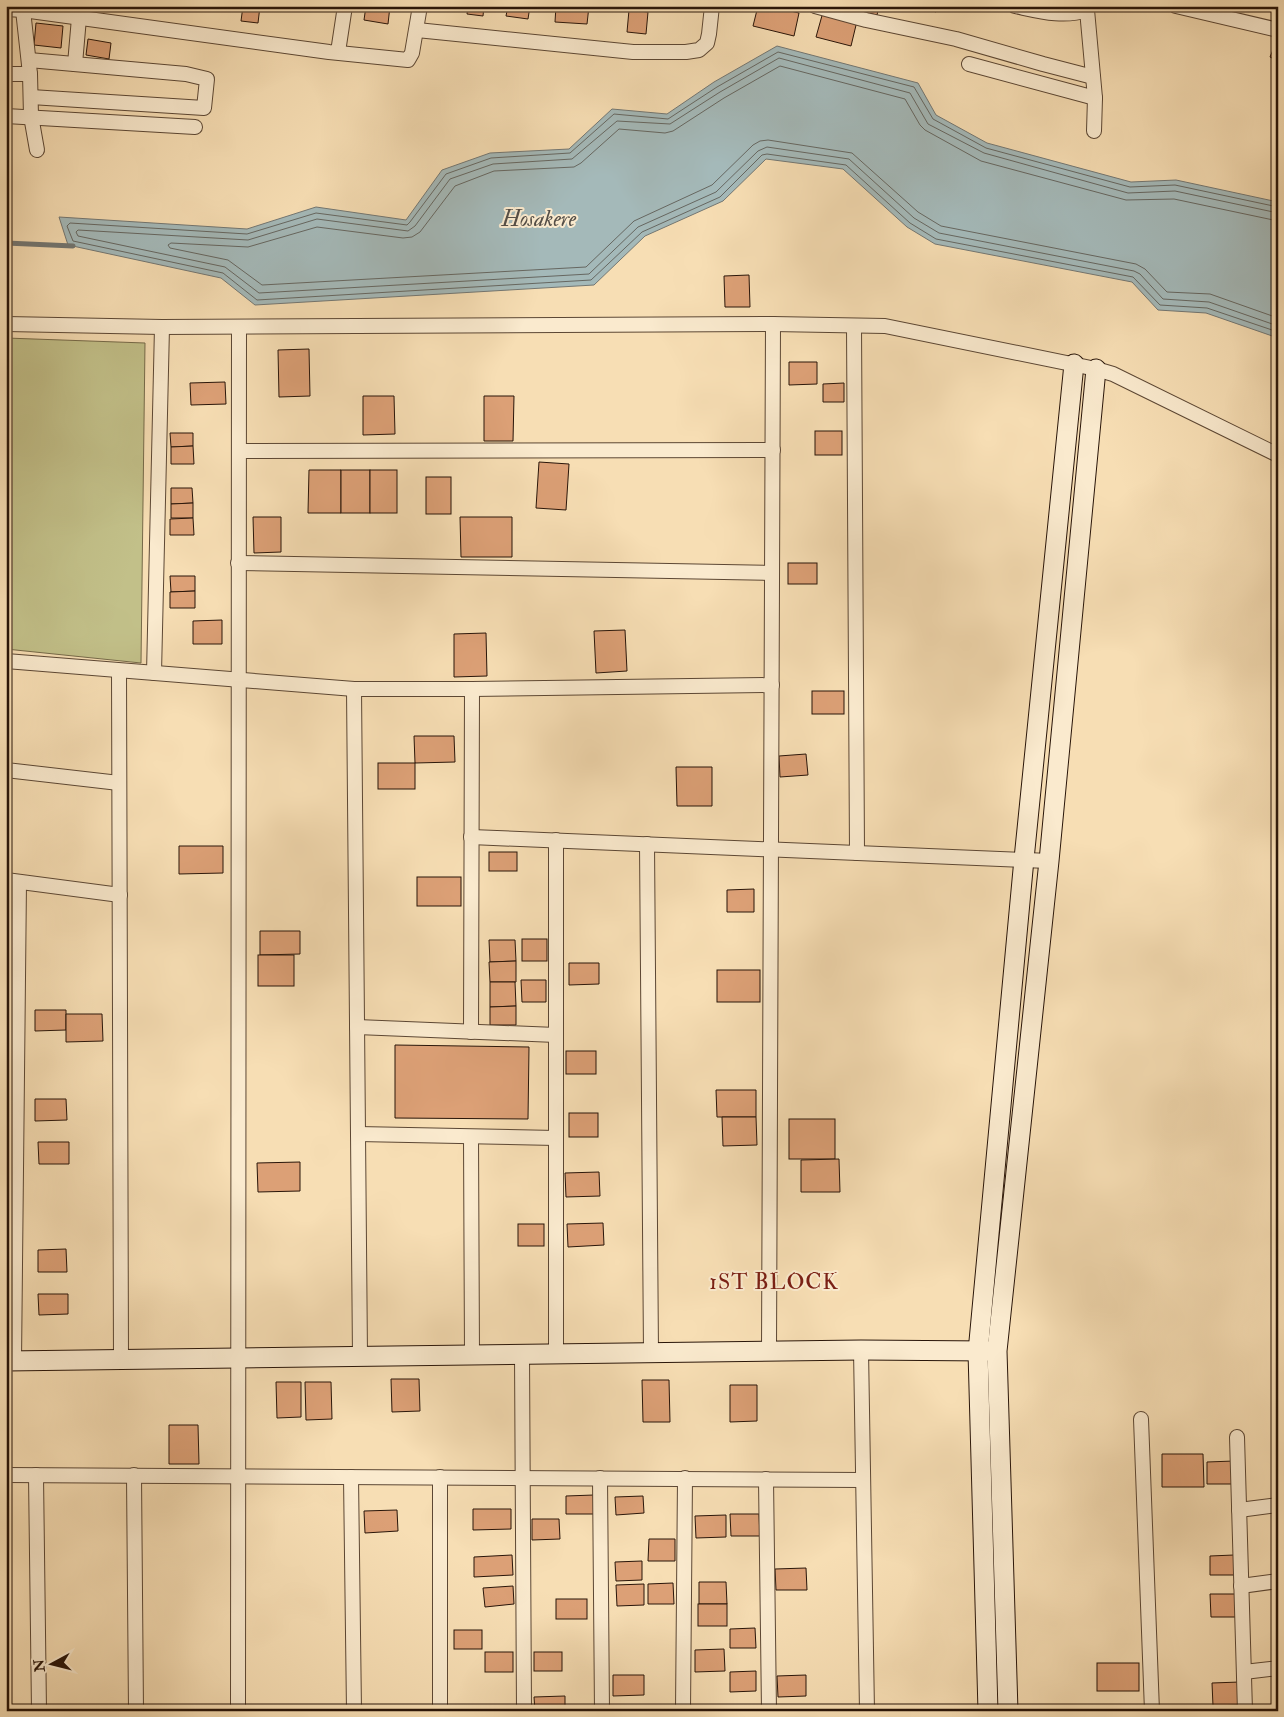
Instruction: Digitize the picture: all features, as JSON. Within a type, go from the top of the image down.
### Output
[{"type":"street","points":[[338,52],[345,6]]},
{"type":"street","points":[[6,10],[23,10],[408,60],[412,53],[420,6]]},
{"type":"street","points":[[417,30],[633,52],[686,52],[699,50],[707,43],[712,6]]},
{"type":"street","points":[[815,6],[866,20],[956,38],[1093,77]]},
{"type":"street","points":[[1015,6],[1057,14],[1075,14],[1087,8],[1095,98],[1094,131]]},
{"type":"street","points":[[1176,6],[1278,30]]},
{"type":"street","points":[[23,10],[32,116],[37,150]]},
{"type":"street","points":[[75,64],[79,18]]},
{"type":"street","points":[[6,74],[29,67],[75,64],[186,74],[207,79],[204,108],[31,97]]},
{"type":"street","points":[[969,64],[1095,98]]},
{"type":"street","points":[[6,116],[32,116],[195,127]]},
{"type":"street","points":[[6,324],[162,327],[773,324],[885,326],[1074,364],[1113,374],[1278,455]]},
{"type":"street","points":[[769,1351],[773,324]]},
{"type":"street","points":[[854,326],[858,853]]},
{"type":"street","points":[[154,673],[162,327]]},
{"type":"street","points":[[238,327],[238,1711]]},
{"type":"street","points":[[988,1711],[978,1352],[1024,860],[1074,364]]},
{"type":"street","points":[[1008,1711],[997,1351],[1049,861],[1096,369]]},
{"type":"street","points":[[238,451],[773,450]]},
{"type":"street","points":[[238,563],[772,573]]},
{"type":"street","points":[[6,661],[354,689],[772,685]]},
{"type":"street","points":[[119,670],[121,1359]]},
{"type":"street","points":[[354,689],[360,1356]]},
{"type":"street","points":[[471,1032],[472,689]]},
{"type":"street","points":[[6,770],[119,783]]},
{"type":"street","points":[[471,837],[1049,861]]},
{"type":"street","points":[[556,840],[556,1354]]},
{"type":"street","points":[[647,844],[651,1353]]},
{"type":"street","points":[[120,895],[13,881],[10,1361],[861,1350],[997,1351]]},
{"type":"street","points":[[357,1027],[556,1035]]},
{"type":"street","points":[[358,1134],[556,1138]]},
{"type":"street","points":[[471,1137],[472,1355]]},
{"type":"street","points":[[861,1350],[867,1711]]},
{"type":"street","points":[[522,1354],[524,1711]]},
{"type":"street","points":[[1141,1419],[1152,1711]]},
{"type":"street","points":[[1237,1437],[1245,1711]]},
{"type":"street","points":[[6,1475],[863,1480]]},
{"type":"street","points":[[36,1475],[39,1711]]},
{"type":"street","points":[[134,1476],[136,1711]]},
{"type":"street","points":[[351,1477],[354,1711]]},
{"type":"street","points":[[440,1477],[440,1711]]},
{"type":"street","points":[[600,1478],[602,1711]]},
{"type":"street","points":[[683,1711],[685,1478]]},
{"type":"street","points":[[766,1479],[769,1711]]},
{"type":"street","points":[[1239,1510],[1278,1505]]},
{"type":"street","points":[[1242,1586],[1278,1581]]},
{"type":"street","points":[[1244,1672],[1278,1668]]},
{"type":"shaded area","points":[[6,338],[145,343],[141,663],[6,649]]},
{"type":"water","name":"Hosakere","points":[[777,46],[918,83],[936,115],[987,143],[1131,182],[1176,180],[1278,202],[1278,338],[1206,313],[1158,310],[1132,282],[935,244],[907,227],[843,169],[766,159],[723,201],[645,236],[594,285],[255,305],[221,278],[68,245],[59,217],[247,229],[316,207],[406,220],[442,170],[490,153],[569,149],[612,109],[667,114],[714,82]]},
{"type":"building","points":[[243,6],[260,6],[258,23],[241,21]]},
{"type":"building","points":[[366,6],[390,6],[388,24],[364,20]]},
{"type":"building","points":[[468,6],[484,6],[483,16],[467,14]]},
{"type":"building","points":[[508,6],[530,6],[528,19],[506,16]]},
{"type":"building","points":[[556,6],[589,6],[587,24],[555,22]]},
{"type":"building","points":[[758,6],[770,6],[799,13],[794,36],[753,26]]},
{"type":"building","points":[[846,6],[879,6],[877,15],[846,9]]},
{"type":"building","points":[[917,6],[937,6],[936,12]]},
{"type":"building","points":[[629,10],[648,12],[646,34],[627,32]]},
{"type":"building","points":[[823,12],[857,21],[851,46],[816,37]]},
{"type":"building","points":[[36,23],[63,26],[61,48],[34,45]]},
{"type":"building","points":[[88,39],[111,43],[109,59],[86,55]]},
{"type":"building","points":[[1275,45],[1278,47],[1278,61],[1270,57]]},
{"type":"building","points":[[749,275],[750,307],[725,307],[724,276]]},
{"type":"building","points":[[309,349],[310,396],[279,397],[278,350]]},
{"type":"building","points":[[789,362],[817,362],[817,384],[789,385]]},
{"type":"building","points":[[225,382],[226,404],[191,405],[190,383]]},
{"type":"building","points":[[844,383],[844,402],[823,402],[823,384]]},
{"type":"building","points":[[363,396],[394,396],[395,434],[363,435]]},
{"type":"building","points":[[484,396],[514,396],[513,441],[484,441]]},
{"type":"building","points":[[815,431],[842,431],[842,455],[815,455]]},
{"type":"building","points":[[170,433],[193,433],[193,446],[171,447]]},
{"type":"building","points":[[193,446],[194,464],[171,464],[171,447]]},
{"type":"building","points":[[539,462],[569,464],[566,510],[536,508]]},
{"type":"building","points":[[309,470],[341,470],[341,513],[308,513]]},
{"type":"building","points":[[341,470],[370,470],[370,513],[341,513]]},
{"type":"building","points":[[370,470],[397,470],[397,513],[370,513]]},
{"type":"building","points":[[426,477],[451,477],[451,514],[426,514]]},
{"type":"building","points":[[171,488],[192,488],[193,503],[171,504]]},
{"type":"building","points":[[193,503],[193,518],[171,518],[171,504]]},
{"type":"building","points":[[253,517],[281,517],[281,552],[254,553]]},
{"type":"building","points":[[460,517],[512,517],[512,557],[461,557]]},
{"type":"building","points":[[193,518],[194,535],[170,535],[170,519]]},
{"type":"building","points":[[788,563],[817,563],[817,584],[788,584]]},
{"type":"building","points":[[170,576],[195,576],[195,591],[171,592]]},
{"type":"building","points":[[195,591],[195,608],[170,608],[170,592]]},
{"type":"building","points":[[222,620],[222,644],[193,644],[193,621]]},
{"type":"building","points":[[625,630],[627,671],[596,673],[594,631]]},
{"type":"building","points":[[486,633],[487,676],[454,677],[454,634]]},
{"type":"building","points":[[812,691],[844,691],[844,714],[812,714]]},
{"type":"building","points":[[414,736],[454,736],[455,762],[415,763]]},
{"type":"building","points":[[806,754],[808,775],[780,777],[779,756]]},
{"type":"building","points":[[378,763],[415,763],[415,789],[378,789]]},
{"type":"building","points":[[676,767],[712,767],[712,806],[677,806]]},
{"type":"building","points":[[179,846],[223,846],[223,873],[179,874]]},
{"type":"building","points":[[489,852],[517,852],[517,871],[489,871]]},
{"type":"building","points":[[417,877],[461,877],[461,906],[417,906]]},
{"type":"building","points":[[754,889],[754,912],[727,912],[727,890]]},
{"type":"building","points":[[260,931],[300,931],[300,954],[260,955]]},
{"type":"building","points":[[522,939],[547,939],[547,961],[522,961]]},
{"type":"building","points":[[489,940],[515,940],[516,961],[490,962]]},
{"type":"building","points":[[258,955],[294,955],[294,986],[258,986]]},
{"type":"building","points":[[516,961],[516,982],[490,982],[489,962]]},
{"type":"building","points":[[569,963],[599,963],[599,984],[569,985]]},
{"type":"building","points":[[717,970],[760,970],[760,1002],[717,1002]]},
{"type":"building","points":[[521,980],[546,980],[546,1002],[522,1002]]},
{"type":"building","points":[[490,982],[515,982],[516,1006],[490,1007]]},
{"type":"building","points":[[516,1006],[516,1025],[490,1025],[490,1007]]},
{"type":"building","points":[[35,1010],[66,1010],[66,1030],[35,1031]]},
{"type":"building","points":[[66,1014],[102,1014],[103,1041],[66,1042]]},
{"type":"building","points":[[395,1045],[529,1047],[528,1119],[395,1118]]},
{"type":"building","points":[[566,1051],[596,1051],[596,1074],[566,1074]]},
{"type":"building","points":[[716,1090],[756,1090],[756,1117],[717,1117]]},
{"type":"building","points":[[35,1099],[66,1099],[67,1120],[35,1121]]},
{"type":"building","points":[[569,1113],[598,1113],[598,1137],[569,1137]]},
{"type":"building","points":[[722,1117],[756,1117],[757,1145],[723,1146]]},
{"type":"building","points":[[789,1119],[835,1119],[835,1159],[789,1159]]},
{"type":"building","points":[[6,1138],[10,1138],[10,1159],[6,1159]]},
{"type":"building","points":[[38,1142],[69,1142],[69,1164],[39,1164]]},
{"type":"building","points":[[839,1159],[840,1192],[801,1192],[801,1160]]},
{"type":"building","points":[[300,1162],[300,1191],[258,1192],[257,1163]]},
{"type":"building","points":[[599,1172],[600,1196],[566,1197],[565,1173]]},
{"type":"building","points":[[603,1223],[604,1245],[568,1247],[567,1224]]},
{"type":"building","points":[[518,1224],[544,1224],[544,1246],[518,1246]]},
{"type":"building","points":[[66,1249],[67,1272],[38,1272],[38,1250]]},
{"type":"building","points":[[38,1294],[68,1294],[68,1314],[39,1315]]},
{"type":"building","points":[[391,1379],[419,1379],[420,1411],[392,1412]]},
{"type":"building","points":[[642,1380],[669,1380],[670,1422],[643,1422]]},
{"type":"building","points":[[276,1382],[301,1382],[301,1417],[277,1418]]},
{"type":"building","points":[[305,1382],[331,1382],[332,1419],[306,1420]]},
{"type":"building","points":[[730,1385],[757,1385],[757,1421],[730,1422]]},
{"type":"building","points":[[169,1425],[198,1425],[199,1464],[169,1464]]},
{"type":"building","points":[[1162,1454],[1203,1454],[1204,1487],[1162,1487]]},
{"type":"building","points":[[1234,1461],[1235,1484],[1207,1484],[1207,1462]]},
{"type":"building","points":[[594,1495],[594,1514],[566,1514],[566,1496]]},
{"type":"building","points":[[643,1496],[644,1513],[616,1515],[615,1497]]},
{"type":"building","points":[[473,1509],[511,1509],[511,1529],[473,1530]]},
{"type":"building","points":[[397,1510],[398,1531],[365,1533],[364,1511]]},
{"type":"building","points":[[730,1514],[759,1514],[760,1536],[731,1536]]},
{"type":"building","points":[[726,1515],[726,1537],[696,1538],[695,1516]]},
{"type":"building","points":[[532,1519],[559,1519],[560,1539],[532,1540]]},
{"type":"building","points":[[649,1539],[675,1539],[675,1561],[648,1561]]},
{"type":"building","points":[[512,1555],[513,1575],[474,1577],[474,1557]]},
{"type":"building","points":[[1234,1555],[1235,1575],[1210,1575],[1210,1556]]},
{"type":"building","points":[[642,1561],[642,1580],[616,1581],[615,1562]]},
{"type":"building","points":[[806,1568],[807,1590],[776,1590],[775,1569]]},
{"type":"building","points":[[699,1582],[726,1582],[727,1604],[699,1604]]},
{"type":"building","points":[[673,1583],[674,1604],[648,1604],[648,1584]]},
{"type":"building","points":[[644,1584],[644,1605],[617,1606],[616,1585]]},
{"type":"building","points":[[513,1586],[514,1604],[485,1607],[483,1588]]},
{"type":"building","points":[[1210,1594],[1238,1594],[1238,1617],[1211,1617]]},
{"type":"building","points":[[556,1599],[587,1599],[587,1619],[556,1619]]},
{"type":"building","points":[[698,1604],[727,1604],[727,1626],[698,1626]]},
{"type":"building","points":[[755,1628],[756,1648],[730,1648],[730,1629]]},
{"type":"building","points":[[454,1630],[482,1630],[482,1649],[454,1649]]},
{"type":"building","points":[[724,1649],[725,1671],[695,1672],[695,1650]]},
{"type":"building","points":[[485,1652],[513,1652],[513,1672],[485,1672]]},
{"type":"building","points":[[534,1652],[562,1652],[562,1671],[534,1671]]},
{"type":"building","points":[[1097,1663],[1139,1663],[1139,1691],[1097,1691]]},
{"type":"building","points":[[756,1671],[756,1691],[730,1692],[730,1672]]},
{"type":"building","points":[[613,1675],[644,1675],[644,1695],[613,1696]]},
{"type":"building","points":[[806,1675],[806,1696],[778,1697],[777,1676]]},
{"type":"building","points":[[1240,1682],[1240,1705],[1213,1706],[1212,1683]]},
{"type":"building","points":[[565,1696],[565,1711],[535,1711],[534,1697]]},
{"type":"waterway","points":[[6,243],[73,246]]},
{"type":"district","name":"1ST BLOCK","points":[[774,1282]]}]
